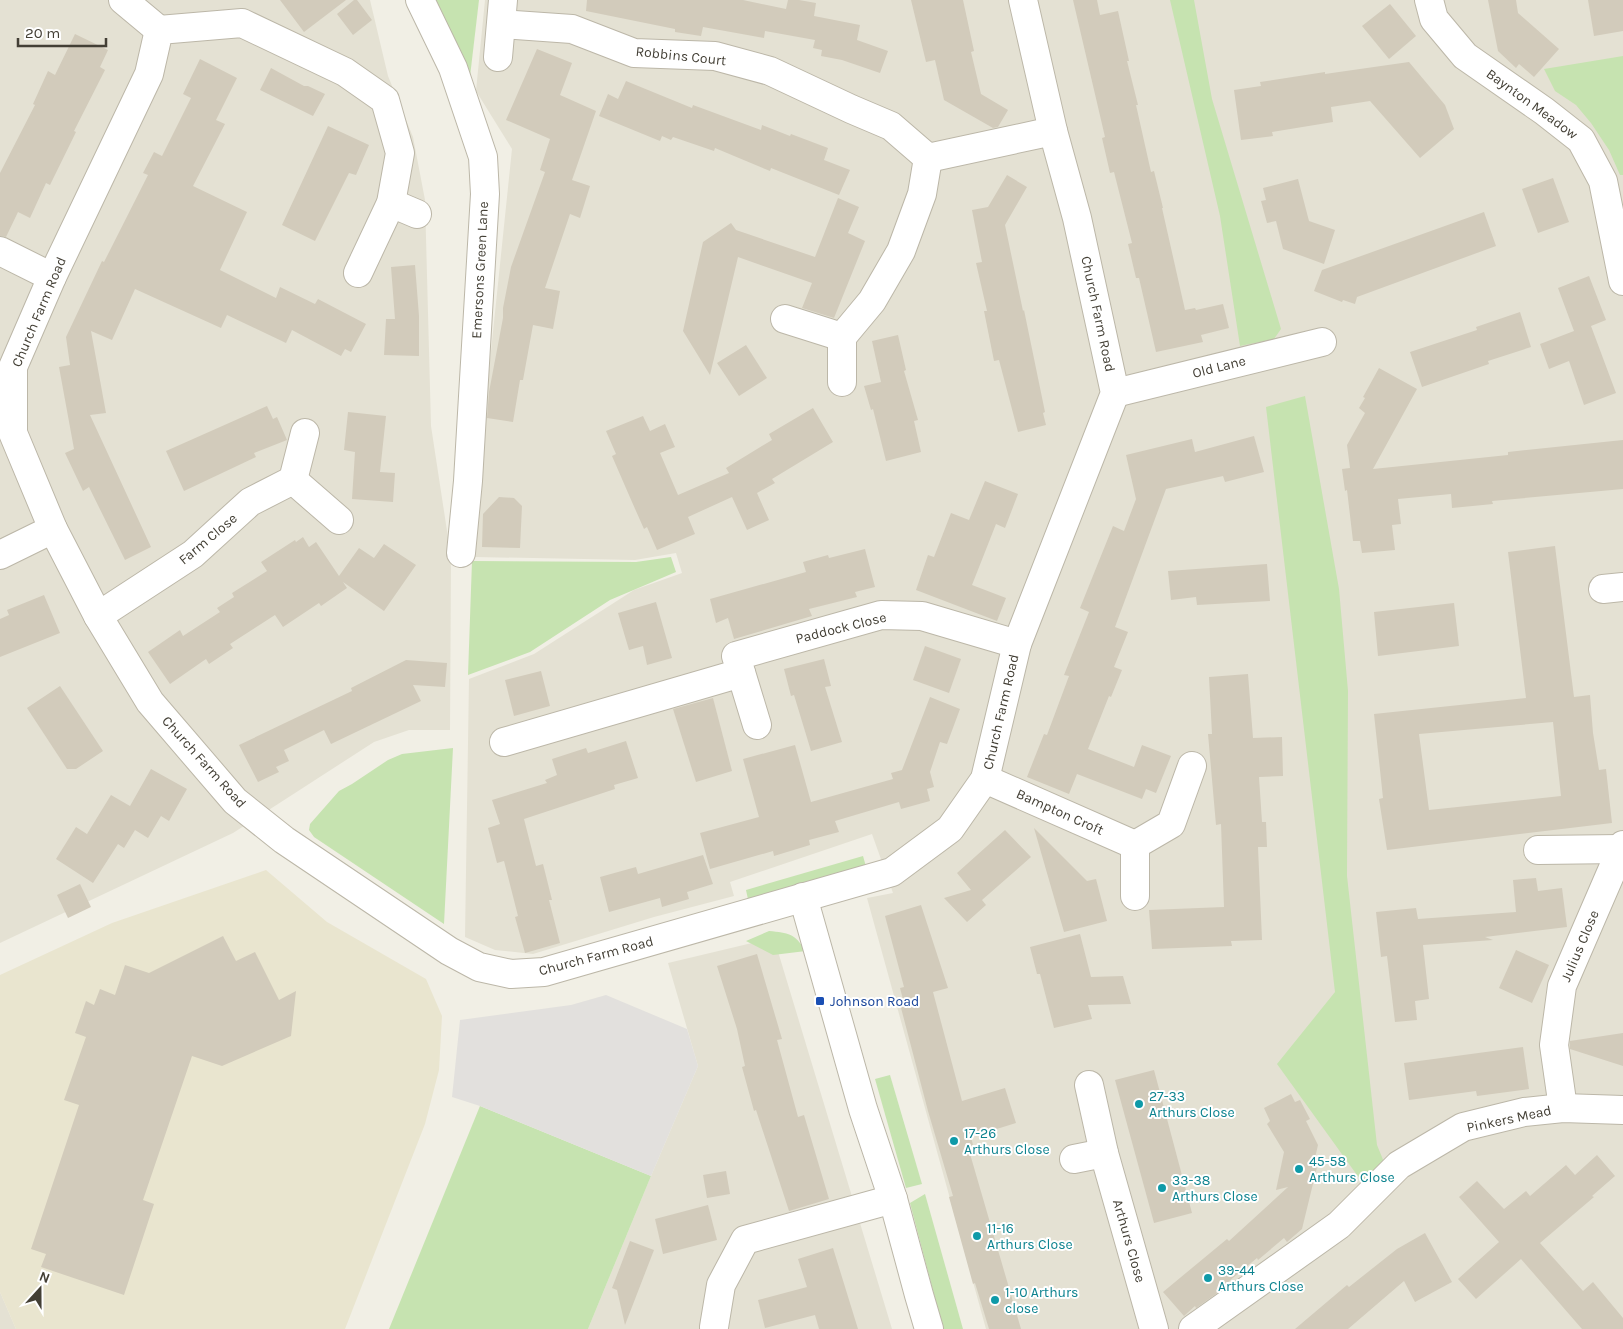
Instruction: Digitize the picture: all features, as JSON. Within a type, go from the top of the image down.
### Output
[{"type":"street","points":[[123,0],[159,30],[242,23],[345,72],[385,100],[400,153],[391,203],[358,273]]},
{"type":"street","name":"Emersons Green Lane","points":[[420,0],[454,68],[483,157],[485,194],[468,481],[461,553]]},
{"type":"street","name":"Church Farm Road","points":[[159,30],[149,74],[52,277],[13,366],[13,433],[53,529],[98,616],[150,702],[235,801],[284,840],[449,951],[479,967],[511,974],[544,972],[892,872],[950,829],[985,779],[1017,644],[1115,393],[1077,218],[1023,0]]},
{"type":"street","name":"Baynton Meadow","points":[[1430,0],[1434,19],[1465,56],[1544,111],[1581,140],[1603,181],[1623,281]]},
{"type":"street","name":"Robbins Court","points":[[498,57],[502,12],[572,30],[634,53],[715,56],[770,71],[891,126],[928,158]]},
{"type":"street","points":[[842,382],[842,337],[872,301],[901,251],[922,194],[928,158],[1054,131]]},
{"type":"street","points":[[391,203],[417,214]]},
{"type":"street","points":[[0,251],[52,277]]},
{"type":"street","points":[[785,319],[842,337]]},
{"type":"street","name":"Old Lane","points":[[1115,393],[1322,342]]},
{"type":"street","points":[[305,434],[293,480],[339,520]]},
{"type":"street","name":"Farm Close","points":[[98,616],[193,554],[250,502],[293,480]]},
{"type":"street","points":[[0,555],[53,529]]},
{"type":"street","name":"Paddock Close","points":[[757,725],[736,656],[882,615],[922,616],[1017,644]]},
{"type":"street","points":[[504,742],[741,673]]},
{"type":"street","points":[[1135,896],[1135,845],[1171,824],[1192,766]]},
{"type":"street","name":"Bampton Croft","points":[[985,779],[1135,845]]},
{"type":"street","name":"Julius Close","points":[[1538,850],[1622,847],[1562,986],[1554,1045],[1563,1108]]},
{"type":"street","points":[[804,897],[863,1109],[894,1199],[919,1295],[930,1329]]},
{"type":"street","name":"Arthurs Close","points":[[1089,1085],[1104,1153],[1154,1329]]},
{"type":"street","name":"Pinkers Mead","points":[[1193,1329],[1339,1225],[1399,1165],[1463,1127],[1524,1112],[1563,1108],[1623,1110]]},
{"type":"street","points":[[1074,1159],[1104,1153]]},
{"type":"street","points":[[714,1327],[721,1285],[745,1240],[894,1199]]},
{"type":"shaded area","points":[[0,0],[370,0],[388,76],[413,137],[425,200],[431,426],[451,557],[450,730],[409,730],[374,742],[233,833],[0,943]]},
{"type":"shaded area","points":[[485,0],[1623,0],[1623,1329],[986,1329],[867,898],[893,893],[872,834],[730,882],[734,896],[654,917],[533,954],[495,950],[465,937],[469,679],[534,654],[634,590],[682,573],[676,553],[635,560],[475,557],[483,428],[512,149],[476,91]]},
{"type":"shaded area","points":[[266,870],[327,922],[426,979],[442,1016],[439,1070],[425,1124],[345,1329],[16,1329],[0,1292],[0,975],[112,923]]},
{"type":"shaded area","points":[[773,935],[892,1329],[588,1329],[698,1066],[668,963],[752,943]]},
{"type":"shaded area","points":[[606,995],[687,1029],[698,1066],[651,1176],[480,1106],[452,1097],[460,1020],[571,1005]]},
{"type":"shaded area","points":[[0,1292],[16,1329],[0,1329]]},
{"type":"green space","points":[[424,0],[479,0],[469,85]]},
{"type":"green space","points":[[1170,0],[1194,0],[1212,99],[1281,329],[1274,339],[1240,346],[1220,216]]},
{"type":"green space","points":[[1623,56],[1623,175],[1620,175],[1609,150],[1591,123],[1576,105],[1555,91],[1544,69]]},
{"type":"green space","points":[[1305,396],[1339,589],[1348,691],[1347,876],[1377,1145],[1384,1162],[1362,1182],[1277,1064],[1335,992],[1266,407]]},
{"type":"green space","points":[[671,557],[676,572],[610,600],[530,652],[468,675],[472,561],[636,562]]},
{"type":"green space","points":[[453,748],[444,924],[314,837],[309,830],[310,824],[339,791],[388,760],[402,754]]},
{"type":"green space","points":[[863,856],[867,870],[749,904],[746,890]]},
{"type":"green space","points":[[769,931],[791,935],[806,951],[773,955],[746,941]]},
{"type":"green space","points":[[890,1075],[922,1184],[906,1188],[875,1079]]},
{"type":"green space","points":[[480,1106],[651,1176],[588,1329],[389,1329]]},
{"type":"green space","points":[[925,1194],[963,1329],[943,1329],[910,1203]]},
{"type":"building","points":[[280,0],[346,0],[304,32]]},
{"type":"building","points":[[354,0],[357,0],[372,20],[353,35],[337,14]]},
{"type":"building","points":[[587,0],[743,0],[786,9],[788,0],[799,0],[816,3],[814,16],[860,25],[857,40],[888,51],[880,73],[842,60],[821,56],[822,50],[813,48],[815,40],[765,31],[764,38],[703,27],[701,36],[675,32],[675,29],[586,11]]},
{"type":"building","points":[[911,0],[963,0],[974,51],[971,52],[981,94],[1008,110],[998,127],[993,128],[944,100],[935,60],[926,62]]},
{"type":"building","points":[[1073,0],[1097,0],[1100,15],[1118,11],[1151,172],[1154,171],[1185,310],[1195,308],[1196,310],[1223,304],[1229,328],[1201,335],[1203,342],[1156,352],[1139,278],[1136,278],[1128,244],[1132,243],[1114,172],[1110,173],[1102,138],[1105,137]]},
{"type":"building","points":[[1488,0],[1516,0],[1518,13],[1559,49],[1534,77],[1519,64],[1516,68],[1498,51]]},
{"type":"building","points":[[1588,0],[1623,0],[1623,31],[1594,36]]},
{"type":"building","points":[[1390,4],[1416,36],[1389,59],[1362,26]]},
{"type":"building","points":[[75,34],[108,50],[100,67],[105,70],[74,131],[76,132],[50,185],[46,183],[30,218],[18,212],[6,237],[0,236],[0,173],[35,105],[33,104],[48,71],[55,75]]},
{"type":"building","points":[[537,49],[572,63],[560,95],[596,111],[572,180],[590,186],[580,218],[570,214],[545,288],[560,291],[553,329],[533,325],[523,380],[520,380],[513,422],[487,418],[489,392],[511,267],[545,172],[540,170],[550,139],[506,120]]},
{"type":"building","points":[[200,59],[237,78],[216,120],[225,124],[193,186],[247,212],[220,270],[276,298],[280,287],[315,304],[318,299],[366,324],[351,352],[345,349],[341,356],[292,330],[286,343],[227,315],[221,328],[135,289],[112,340],[91,331],[106,413],[90,415],[151,547],[125,560],[89,487],[83,491],[65,453],[74,449],[59,367],[70,365],[66,337],[102,261],[104,262],[148,175],[143,173],[154,152],[162,156],[191,98],[183,94]]},
{"type":"building","points":[[1409,62],[1445,105],[1454,129],[1420,158],[1370,101],[1331,107],[1333,122],[1272,132],[1273,136],[1241,140],[1234,90],[1261,86],[1260,82]]},
{"type":"building","points":[[271,68],[304,86],[325,94],[313,116],[260,90]]},
{"type":"building","points":[[626,81],[692,108],[693,105],[761,130],[762,125],[828,148],[824,160],[850,170],[839,195],[771,168],[770,171],[715,148],[714,151],[673,137],[671,140],[662,136],[660,141],[599,116],[608,94],[618,99]]},
{"type":"building","points":[[328,126],[369,145],[356,175],[349,173],[315,241],[282,225]]},
{"type":"building","points":[[1007,175],[1027,187],[1005,225],[1045,412],[1043,413],[1046,425],[1018,432],[999,360],[994,361],[984,311],[987,311],[976,263],[982,262],[972,210],[988,207]]},
{"type":"building","points":[[1553,178],[1569,222],[1538,233],[1522,189]]},
{"type":"building","points":[[1298,179],[1309,221],[1335,230],[1324,264],[1283,249],[1276,221],[1267,223],[1261,201],[1266,200],[1263,188]]},
{"type":"building","points":[[838,198],[859,207],[848,233],[865,241],[834,318],[802,308],[812,283],[738,257],[710,375],[683,331],[703,242],[731,223],[736,230],[815,257]]},
{"type":"building","points":[[1484,212],[1496,246],[1357,297],[1355,304],[1343,300],[1342,302],[1314,291],[1322,270]]},
{"type":"building","points":[[415,265],[419,316],[419,356],[384,355],[386,319],[395,319],[391,267]]},
{"type":"building","points":[[1589,276],[1606,320],[1591,326],[1616,393],[1584,405],[1569,361],[1549,369],[1540,344],[1574,331],[1558,288]]},
{"type":"building","points":[[1520,312],[1531,347],[1488,361],[1489,364],[1422,387],[1410,352],[1477,330],[1476,327]]},
{"type":"building","points":[[898,335],[906,370],[904,371],[918,420],[914,421],[921,452],[886,461],[873,409],[871,410],[864,386],[881,382],[872,341]]},
{"type":"building","points":[[746,345],[767,378],[739,396],[717,363]]},
{"type":"building","points":[[1379,368],[1417,389],[1373,469],[1508,455],[1508,452],[1623,440],[1623,489],[1492,501],[1493,504],[1452,508],[1451,494],[1398,499],[1401,524],[1392,525],[1395,550],[1362,553],[1360,541],[1353,541],[1347,490],[1345,491],[1342,469],[1350,468],[1347,445],[1365,413],[1359,408]]},
{"type":"building","points":[[267,406],[273,419],[277,417],[287,440],[254,453],[256,457],[184,491],[166,451]]},
{"type":"building","points":[[813,408],[833,442],[772,479],[775,483],[757,493],[769,520],[747,530],[732,497],[688,517],[695,534],[657,550],[647,527],[644,529],[612,456],[616,454],[606,431],[643,416],[650,431],[665,424],[675,447],[660,453],[678,495],[729,473],[726,468],[772,440],[769,434]]},
{"type":"building","points":[[348,412],[386,416],[380,472],[395,473],[393,502],[352,499],[355,452],[344,450]]},
{"type":"building","points":[[1254,436],[1264,472],[1225,482],[1223,476],[1166,489],[1115,627],[1128,632],[1114,667],[1122,670],[1111,697],[1109,696],[1088,749],[1134,767],[1142,745],[1171,756],[1156,793],[1146,789],[1142,799],[1077,774],[1069,794],[1027,777],[1044,734],[1047,735],[1069,676],[1064,675],[1089,612],[1080,608],[1113,526],[1124,531],[1136,499],[1126,455],[1192,439],[1195,452]]},
{"type":"building","points":[[985,481],[1018,494],[1005,528],[996,524],[972,585],[1006,598],[997,621],[916,590],[928,555],[934,557],[951,513],[969,520]]},
{"type":"building","points":[[499,497],[514,498],[522,506],[520,548],[482,547],[483,514]]},
{"type":"building","points":[[303,537],[309,547],[316,542],[339,576],[359,548],[374,558],[384,544],[416,565],[384,611],[343,582],[347,588],[321,606],[319,603],[283,627],[275,615],[230,644],[233,648],[209,664],[206,659],[170,684],[148,652],[180,630],[183,636],[220,612],[217,608],[234,597],[232,593],[267,571],[261,562],[295,540],[296,542]]},
{"type":"building","points":[[1555,546],[1574,697],[1590,695],[1593,733],[1599,770],[1606,769],[1612,823],[1387,850],[1379,799],[1383,798],[1374,714],[1526,698],[1508,552]],"holes":[[[1553,722],[1561,796],[1429,810],[1419,734]]]},
{"type":"building","points":[[865,549],[875,587],[855,592],[857,597],[809,609],[812,616],[734,639],[728,618],[716,623],[710,599],[806,572],[803,562],[828,555],[829,558]]},
{"type":"building","points":[[1267,564],[1270,601],[1197,605],[1196,597],[1171,600],[1168,571]]},
{"type":"building","points":[[44,595],[60,633],[0,657],[0,619],[9,615],[7,610]]},
{"type":"building","points":[[656,602],[672,658],[647,665],[643,646],[629,650],[618,613]]},
{"type":"building","points":[[1454,603],[1459,646],[1378,656],[1374,612]]},
{"type":"building","points":[[925,646],[961,659],[949,693],[913,680]]},
{"type":"building","points":[[824,659],[831,686],[825,687],[842,742],[811,751],[794,695],[791,696],[784,669]]},
{"type":"building","points":[[406,660],[447,663],[445,687],[413,685],[421,701],[331,744],[324,730],[284,750],[289,761],[276,767],[279,772],[258,782],[239,745],[352,691],[351,688]]},
{"type":"building","points":[[541,671],[550,706],[514,716],[505,680]]},
{"type":"building","points":[[1248,674],[1253,738],[1282,737],[1283,776],[1259,777],[1262,822],[1266,822],[1267,847],[1258,847],[1262,940],[1231,941],[1232,946],[1152,949],[1149,910],[1224,907],[1221,824],[1216,825],[1208,734],[1212,734],[1209,677]]},
{"type":"building","points":[[60,686],[103,751],[76,769],[67,769],[27,708]]},
{"type":"building","points":[[930,697],[960,709],[947,744],[940,742],[930,772],[934,787],[927,789],[930,801],[901,809],[899,802],[835,821],[839,832],[809,840],[810,845],[774,856],[773,851],[710,869],[700,833],[759,817],[743,759],[795,745],[811,802],[893,779],[891,773],[902,770]]},
{"type":"building","points":[[713,698],[732,771],[696,782],[673,709]]},
{"type":"building","points":[[626,741],[638,778],[614,785],[615,789],[524,819],[536,866],[543,864],[552,900],[549,900],[560,943],[525,953],[515,917],[518,916],[504,861],[497,863],[488,828],[500,824],[492,800],[547,783],[545,780],[557,775],[552,759],[586,748],[588,753]]},
{"type":"building","points":[[151,769],[187,789],[169,821],[161,816],[148,838],[135,830],[124,848],[118,844],[93,883],[56,859],[76,827],[87,834],[111,795],[130,806]]},
{"type":"building","points":[[1034,828],[1087,881],[1096,879],[1107,921],[1064,932]]},
{"type":"building","points":[[1005,830],[1031,857],[982,900],[986,905],[967,922],[944,898],[971,890],[957,873]]},
{"type":"building","points":[[703,855],[713,884],[687,892],[689,899],[662,907],[660,898],[609,912],[600,877],[636,867],[638,874]]},
{"type":"building","points":[[1536,878],[1538,891],[1562,888],[1567,927],[1485,937],[1493,940],[1423,945],[1429,999],[1415,1001],[1417,1020],[1395,1022],[1387,956],[1381,957],[1376,912],[1416,908],[1418,919],[1516,912],[1513,880]]},
{"type":"building","points":[[80,884],[91,907],[68,918],[57,895]]},
{"type":"building","points":[[921,905],[948,988],[933,992],[962,1101],[1005,1088],[1016,1123],[971,1137],[973,1145],[968,1147],[1021,1329],[989,1329],[975,1283],[973,1284],[949,1197],[953,1196],[900,1004],[904,1003],[900,988],[904,987],[885,916]]},
{"type":"building","points":[[1080,934],[1091,977],[1123,976],[1131,1004],[1088,1005],[1092,1019],[1054,1028],[1040,974],[1037,974],[1030,947]]},
{"type":"building","points":[[223,936],[236,961],[255,952],[279,1000],[296,991],[291,1036],[222,1066],[192,1056],[143,1200],[154,1204],[124,1295],[41,1267],[46,1254],[31,1249],[79,1105],[64,1100],[86,1037],[75,1033],[86,1001],[94,1005],[100,989],[115,995],[125,965],[149,973]]},
{"type":"building","points":[[1516,950],[1549,965],[1532,1003],[1499,988]]},
{"type":"building","points":[[757,954],[782,1039],[777,1040],[798,1117],[804,1115],[829,1199],[789,1211],[756,1110],[754,1111],[742,1067],[745,1066],[737,1029],[717,966]]},
{"type":"building","points":[[1623,1033],[1623,1066],[1570,1049],[1570,1041]]},
{"type":"building","points":[[1523,1047],[1529,1089],[1477,1096],[1476,1091],[1409,1100],[1404,1063]]},
{"type":"building","points":[[1154,1070],[1192,1213],[1154,1223],[1115,1080]]},
{"type":"building","name":"45-58 Arthurs Close","points":[[1291,1094],[1295,1102],[1300,1100],[1310,1119],[1306,1121],[1318,1145],[1315,1158],[1319,1159],[1302,1229],[1287,1242],[1284,1238],[1222,1287],[1223,1289],[1196,1308],[1195,1306],[1184,1316],[1163,1292],[1227,1239],[1229,1241],[1288,1187],[1276,1190],[1284,1152],[1267,1124],[1270,1121],[1264,1108]]},
{"type":"building","points":[[1597,1155],[1615,1176],[1592,1196],[1594,1197],[1540,1243],[1583,1291],[1593,1282],[1623,1318],[1623,1329],[1582,1329],[1521,1259],[1476,1299],[1458,1279],[1499,1242],[1459,1197],[1477,1181],[1504,1209],[1526,1191],[1530,1196],[1566,1165],[1575,1175]]},
{"type":"building","points":[[726,1171],[730,1194],[707,1198],[703,1175]]},
{"type":"building","points":[[708,1205],[717,1240],[663,1254],[655,1219]]},
{"type":"building","points":[[1425,1233],[1452,1282],[1415,1302],[1404,1281],[1348,1329],[1295,1329],[1347,1285],[1349,1287],[1397,1249]]},
{"type":"building","points":[[630,1241],[654,1250],[625,1325],[617,1290],[612,1288]]},
{"type":"building","points":[[833,1248],[858,1329],[819,1329],[815,1315],[765,1328],[758,1300],[807,1287],[798,1259]]},
{"type":"place","name":"Johnson Road","points":[[820,1001]]},
{"type":"place","name":"27-33 Arthurs Close","points":[[1139,1104]]},
{"type":"place","name":"17-26 Arthurs Close","points":[[954,1141]]},
{"type":"place","name":"45-58 Arthurs Close","points":[[1299,1169]]},
{"type":"place","name":"33-38 Arthurs Close","points":[[1162,1188]]},
{"type":"place","name":"11-16 Arthurs Close","points":[[977,1236]]},
{"type":"place","name":"39-44 Arthurs Close","points":[[1208,1278]]},
{"type":"place","name":"1-10 Arthurs close","points":[[995,1300]]}]
